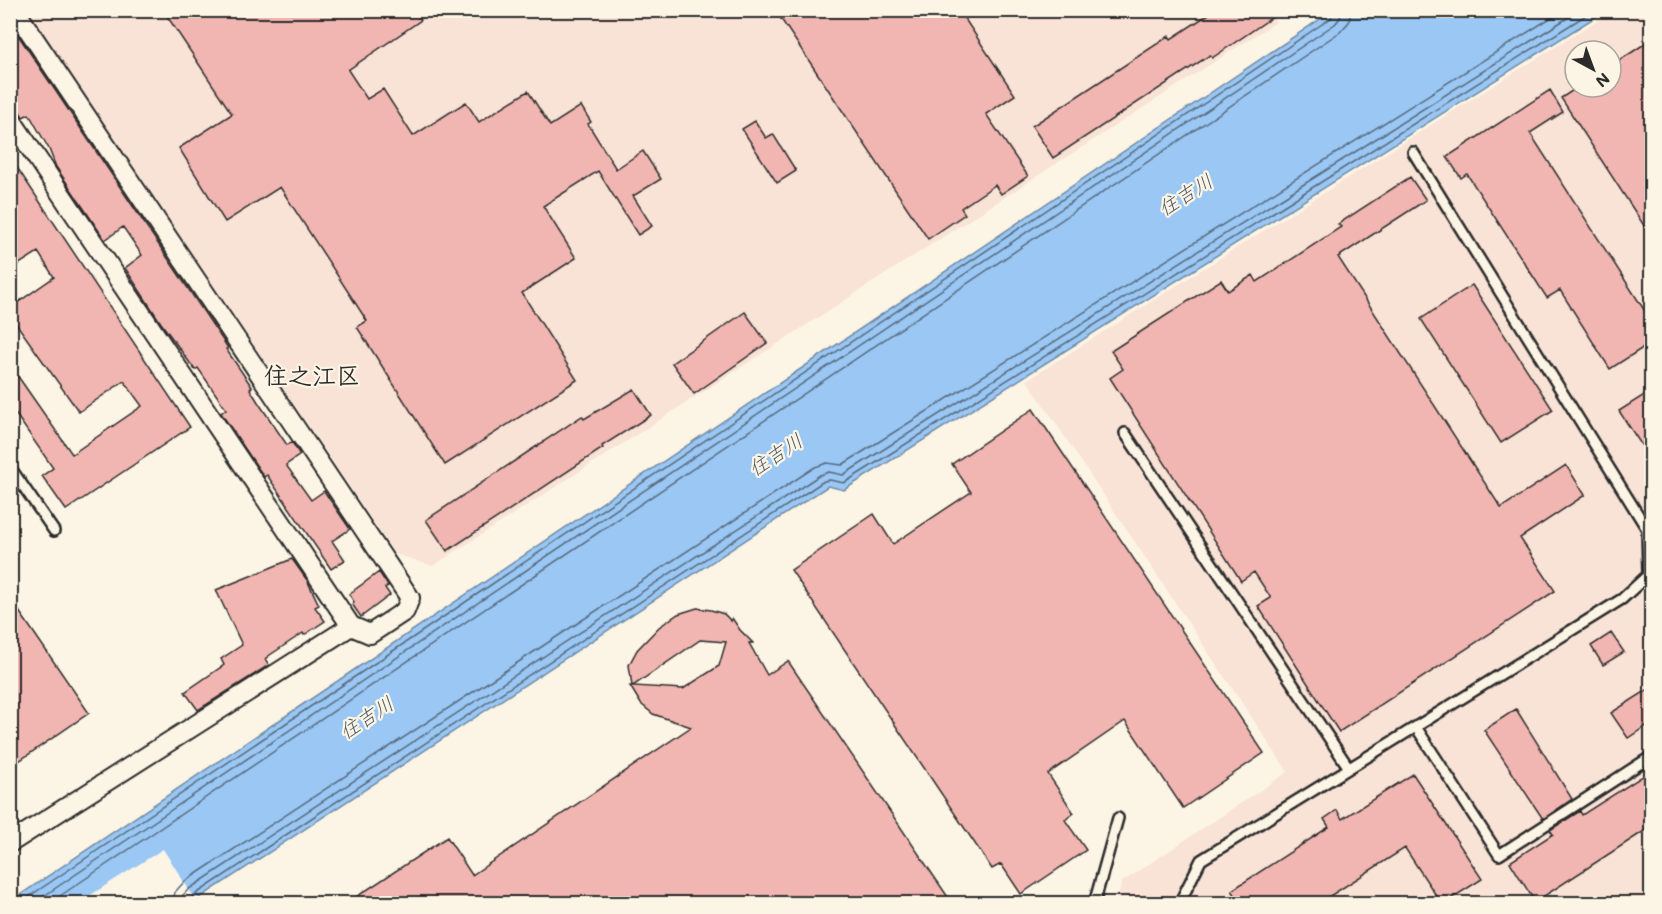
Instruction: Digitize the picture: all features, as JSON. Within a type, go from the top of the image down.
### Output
[{"type":"street","points":[[10,118],[351,626],[370,634],[405,611],[410,598],[15,10]]},
{"type":"street","points":[[10,843],[351,626]]},
{"type":"lane","points":[[1179,903],[1201,860],[1622,599],[1650,578],[1647,528],[1413,152]]},
{"type":"lane","points":[[1125,433],[1349,768]]},
{"type":"lane","points":[[10,467],[54,531]]},
{"type":"lane","points":[[1416,727],[1499,855],[1652,756]]},
{"type":"lane","points":[[1094,903],[1118,818]]},
{"type":"shaded area","points":[[1269,10],[1276,22],[433,566],[395,554],[29,11]]},
{"type":"shaded area","points":[[1612,11],[1651,11],[1651,903],[1116,903],[1122,882],[1288,772],[1027,380],[1563,42],[1563,99],[1623,99],[1623,39],[1568,39]]},
{"type":"water","name":"住吉川","points":[[1332,11],[1605,11],[844,490],[828,486],[192,903],[11,904],[11,901]]},
{"type":"pier","points":[[163,849],[195,899],[188,903],[78,903]]},
{"type":"building","points":[[163,10],[414,10],[421,20],[348,70],[367,99],[383,89],[413,136],[466,102],[479,122],[528,91],[550,126],[581,106],[591,122],[588,124],[616,169],[643,151],[661,179],[633,196],[652,226],[638,235],[598,171],[543,206],[576,258],[522,293],[577,380],[445,465],[357,327],[367,321],[280,187],[225,222],[179,148],[232,114]]},
{"type":"building","points":[[775,10],[959,10],[1015,95],[986,114],[1028,176],[1001,194],[995,185],[961,208],[965,214],[928,239]]},
{"type":"building","points":[[1215,10],[1283,10],[1212,58],[1210,55],[1053,158],[1032,126],[1169,36],[1171,39]]},
{"type":"building","points":[[10,23],[228,348],[226,349],[252,387],[250,389],[258,402],[287,445],[292,442],[300,455],[286,465],[311,500],[324,491],[350,529],[332,541],[345,560],[331,569],[267,475],[264,477],[221,413],[226,409],[198,368],[195,370],[125,268],[142,255],[123,227],[105,240],[56,167],[49,149],[29,114],[23,117],[10,96]]},
{"type":"building","points":[[1652,39],[1652,238],[1561,98],[1623,99],[1623,58]]},
{"type":"building","points":[[1550,90],[1563,112],[1530,133],[1652,322],[1652,342],[1610,369],[1560,290],[1547,298],[1467,174],[1461,178],[1447,157]]},
{"type":"building","points":[[755,121],[766,138],[773,134],[796,171],[777,183],[742,129]]},
{"type":"building","points":[[10,157],[190,427],[66,510],[42,476],[53,468],[10,406],[10,365],[72,454],[142,406],[124,381],[79,412],[10,315],[10,308],[54,277],[38,252],[10,270]]},
{"type":"building","points":[[1410,177],[1426,200],[1338,257],[1501,508],[1566,465],[1585,495],[1520,538],[1555,591],[1339,732],[1258,606],[1271,598],[1254,572],[1241,581],[1110,378],[1123,369],[1111,351],[1221,280],[1228,291],[1253,275],[1257,282],[1341,227],[1338,224]]},
{"type":"building","points":[[1472,285],[1553,410],[1501,443],[1421,319]]},
{"type":"building","points":[[745,312],[767,343],[694,394],[672,363]]},
{"type":"building","points":[[634,389],[651,415],[447,551],[426,520],[582,416],[584,419]]},
{"type":"building","points":[[1652,390],[1652,461],[1619,411]]},
{"type":"building","points":[[1033,409],[1264,753],[1183,808],[1125,721],[1048,774],[1074,813],[1065,820],[1086,850],[1021,894],[1001,864],[992,869],[791,570],[874,514],[893,544],[971,492],[952,464]]},
{"type":"building","points":[[292,559],[307,580],[319,605],[315,607],[325,621],[270,655],[265,659],[269,665],[198,710],[185,692],[224,665],[221,659],[242,645],[216,590]]},
{"type":"building","points":[[379,572],[388,586],[385,588],[390,595],[361,617],[352,604],[354,602],[349,594]]},
{"type":"building","points":[[10,598],[89,713],[10,767]]},
{"type":"building","points":[[697,608],[724,614],[731,621],[732,618],[753,643],[749,643],[767,675],[788,661],[952,903],[347,903],[447,837],[472,875],[691,727],[653,714],[641,704],[630,686],[632,686],[629,665],[637,650],[659,627],[678,614]],"holes":[[[700,640],[726,642],[719,666],[683,689],[633,686]]]},
{"type":"building","points":[[1611,633],[1624,652],[1603,665],[1591,646]]},
{"type":"building","points":[[1652,687],[1652,722],[1628,738],[1611,713]]},
{"type":"building","points":[[1516,709],[1572,799],[1543,819],[1484,730]]},
{"type":"building","points":[[1652,770],[1652,826],[1535,902],[1510,862],[1553,834],[1550,830],[1580,811],[1582,815]]},
{"type":"building","points":[[1413,774],[1482,879],[1441,903],[1405,848],[1319,903],[1240,903],[1232,890],[1329,827],[1324,819],[1337,810],[1342,819]]},
{"type":"district","name":"住之江区","points":[[312,374]]}]
